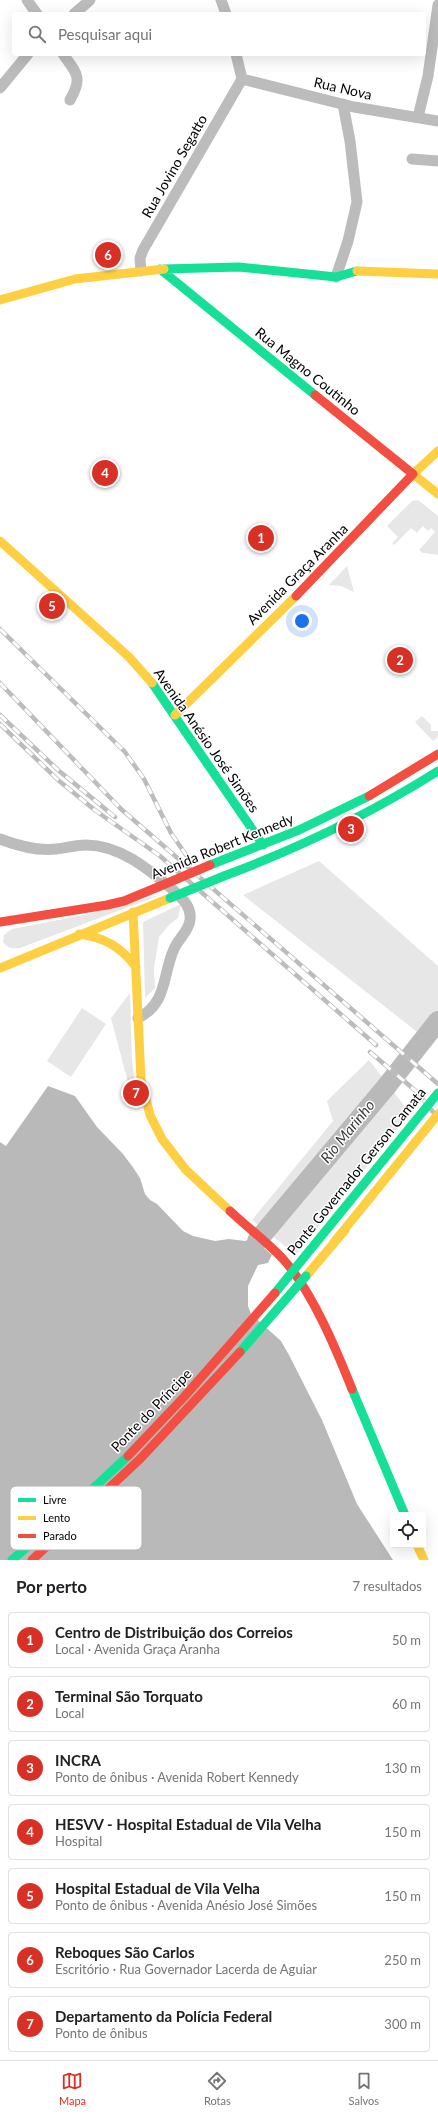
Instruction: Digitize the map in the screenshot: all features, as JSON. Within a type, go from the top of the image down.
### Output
[{"type":"main road","points":[[0,300],[75,279],[160,269],[239,267],[336,277],[360,270],[438,274]]},
{"type":"main road","name":"Rua Magno Coutinho","points":[[160,269],[438,494]]},
{"type":"main road","name":"Avenida Graça Aranha","points":[[175,715],[306,586],[413,474],[438,451]]},
{"type":"main road","name":"Avenida Anésio José Simões","points":[[0,540],[140,667],[175,715],[263,845]]},
{"type":"main road","name":"Avenida Robert Kennedy","points":[[0,922],[107,906],[124,901],[210,865],[263,845],[360,802],[438,754]]},
{"type":"main road","name":"Avenida Robert Kennedy","points":[[79,934],[266,860],[338,829],[396,798],[438,771]]},
{"type":"main road","points":[[133,912],[142,1091],[152,1122],[162,1139],[186,1170],[283,1259],[298,1280],[320,1317],[342,1364],[404,1512]]},
{"type":"main road","points":[[0,968],[79,934],[97,937],[113,944],[126,954],[136,967]]},
{"type":"main road","points":[[0,957],[18,960]]},
{"type":"main road","name":"Ponte Governador Gerson Camata","points":[[296,1268],[438,1093]]},
{"type":"main road","name":"Ponte Governador Gerson Camata","points":[[306,1276],[438,1114]]},
{"type":"main road","points":[[335,1241],[438,1125]]},
{"type":"main road","name":"Ponte do Príncipe","points":[[95,1486],[214,1365],[296,1268]]},
{"type":"main road","name":"Ponte do Príncipe","points":[[113,1486],[191,1408],[249,1344],[306,1276]]},
{"type":"main road","points":[[419,1548],[424,1560]]},
{"type":"main road","name":"Ponte do Príncipe","points":[[12,1560],[23,1550]]},
{"type":"main road","name":"Ponte do Príncipe","points":[[32,1560],[43,1550]]},
{"type":"street","points":[[27,0],[36,12]]},
{"type":"street","points":[[76,12],[90,0]]},
{"type":"street","points":[[221,0],[225,12]]},
{"type":"street","points":[[418,117],[428,76],[438,5]]},
{"type":"street","points":[[0,88],[26,56]]},
{"type":"street","points":[[64,56],[78,79],[78,86],[70,100]]},
{"type":"street","points":[[236,56],[242,79]]},
{"type":"street","name":"Rua Nova","points":[[242,79],[343,104],[438,121]]},
{"type":"street","name":"Rua Jovino Segatto","points":[[141,271],[140,258],[143,250],[242,79]]},
{"type":"street","points":[[336,277],[348,241],[357,202],[350,141],[343,104]]},
{"type":"street","points":[[412,159],[438,162]]},
{"type":"street","points":[[0,839],[36,849],[52,850],[86,845],[111,849],[150,871],[187,904],[190,914],[189,925],[174,948],[160,996],[151,1010],[138,1018]]},
{"type":"shaded area","points":[[418,500],[438,516],[438,555],[423,553],[419,550],[435,532],[431,528],[428,531],[423,526],[417,533],[411,528],[394,545],[392,543],[398,537],[387,526],[412,501]]},
{"type":"shaded area","points":[[347,566],[354,592],[341,586],[329,585]]},
{"type":"shaded area","points":[[422,716],[431,725],[431,731],[438,731],[438,737],[433,741],[415,722]]},
{"type":"shaded area","points":[[319,861],[438,966],[438,1014],[421,1035],[243,895]]},
{"type":"shaded area","points":[[163,894],[20,948],[10,948],[3,942],[4,935],[12,929],[89,914]]},
{"type":"shaded area","points":[[181,904],[178,918],[169,925],[159,937],[154,968],[155,988],[145,998],[143,922]]},
{"type":"shaded area","points":[[130,993],[132,1061],[138,1100],[135,1109],[111,1018]]},
{"type":"shaded area","points":[[82,1008],[106,1024],[71,1077],[47,1061]]},
{"type":"shaded area","points":[[369,1060],[410,1113],[296,1255],[252,1220],[333,1121],[327,1101]]},
{"type":"shaded area","points":[[48,1086],[75,1096],[97,1127],[123,1154],[132,1166],[140,1178],[145,1194],[150,1200],[157,1204],[183,1231],[193,1236],[215,1241],[229,1239],[245,1241],[253,1238],[272,1255],[268,1263],[258,1265],[248,1286],[248,1306],[251,1314],[281,1341],[322,1420],[357,1504],[393,1560],[0,1560],[0,1142],[6,1146]]},
{"type":"waterway","name":"Rio Marinho","points":[[257,1241],[386,1087],[438,1021]]},
{"type":"railway","points":[[0,629],[125,752],[144,779],[171,833],[186,855]]},
{"type":"railway","points":[[0,683],[121,809],[438,1084]]},
{"type":"railway","points":[[0,715],[58,770],[115,817]]},
{"type":"railway","points":[[0,724],[58,780],[96,811],[160,856],[376,1045]]},
{"type":"railway","points":[[370,1052],[417,1092],[438,1118]]},
{"type":"traffic: fast","points":[[164,269],[239,267],[336,277],[357,271]]},
{"type":"traffic: fast","points":[[160,269],[315,395]]},
{"type":"traffic: fast","points":[[152,683],[263,845]]},
{"type":"traffic: fast","points":[[224,876],[280,854],[334,829],[386,802],[438,771]]},
{"type":"traffic: fast","points":[[210,865],[299,830],[369,796]]},
{"type":"traffic: fast","points":[[170,898],[224,876]]},
{"type":"traffic: fast","points":[[275,1293],[438,1093]]},
{"type":"traffic: fast","points":[[240,1352],[306,1276]]},
{"type":"traffic: fast","points":[[352,1389],[404,1512]]},
{"type":"traffic: fast","points":[[96,1486],[128,1456]]},
{"type":"traffic: fast","points":[[12,1560],[24,1550]]},
{"type":"traffic: slow","points":[[0,300],[75,279],[164,269]]},
{"type":"traffic: slow","points":[[357,271],[438,274]]},
{"type":"traffic: slow","points":[[438,451],[413,474],[438,494]]},
{"type":"traffic: slow","points":[[0,541],[129,657],[152,683]]},
{"type":"traffic: slow","points":[[175,715],[296,596]]},
{"type":"traffic: slow","points":[[0,968],[170,898]]},
{"type":"traffic: slow","points":[[133,912],[141,1079],[150,1115],[162,1139],[186,1170],[230,1211]]},
{"type":"traffic: slow","points":[[79,934],[88,935],[111,944],[124,954],[136,967]]},
{"type":"traffic: slow","points":[[335,1241],[438,1114]]},
{"type":"traffic: slow","points":[[306,1276],[345,1230]]},
{"type":"traffic: slow","points":[[418,1548],[424,1560]]},
{"type":"traffic: jam","points":[[296,596],[413,474],[315,395]]},
{"type":"traffic: jam","points":[[369,796],[438,754]]},
{"type":"traffic: jam","points":[[158,887],[210,865]]},
{"type":"traffic: jam","points":[[0,922],[107,905],[124,901],[158,887]]},
{"type":"traffic: jam","points":[[230,1211],[277,1253],[294,1272],[304,1287],[322,1321],[339,1356],[352,1389]]},
{"type":"traffic: jam","points":[[128,1456],[184,1397],[275,1293]]},
{"type":"traffic: jam","points":[[111,1486],[140,1459],[240,1352]]},
{"type":"traffic: jam","points":[[32,1560],[43,1550]]},
{"type":"place","name":"Reboques São Carlos","points":[[108,255]]},
{"type":"place","name":"HESVV - Hospital Estadual de Vila Velha","points":[[105,473]]},
{"type":"place","name":"Centro de Distribuição dos Correios","points":[[261,538]]},
{"type":"place","name":"Hospital Estadual de Vila Velha","points":[[52,606]]},
{"type":"place","name":"Terminal São Torquato","points":[[400,660]]},
{"type":"place","name":"INCRA","points":[[351,829]]},
{"type":"place","name":"Departamento da Polícia Federal","points":[[136,1093]]}]
